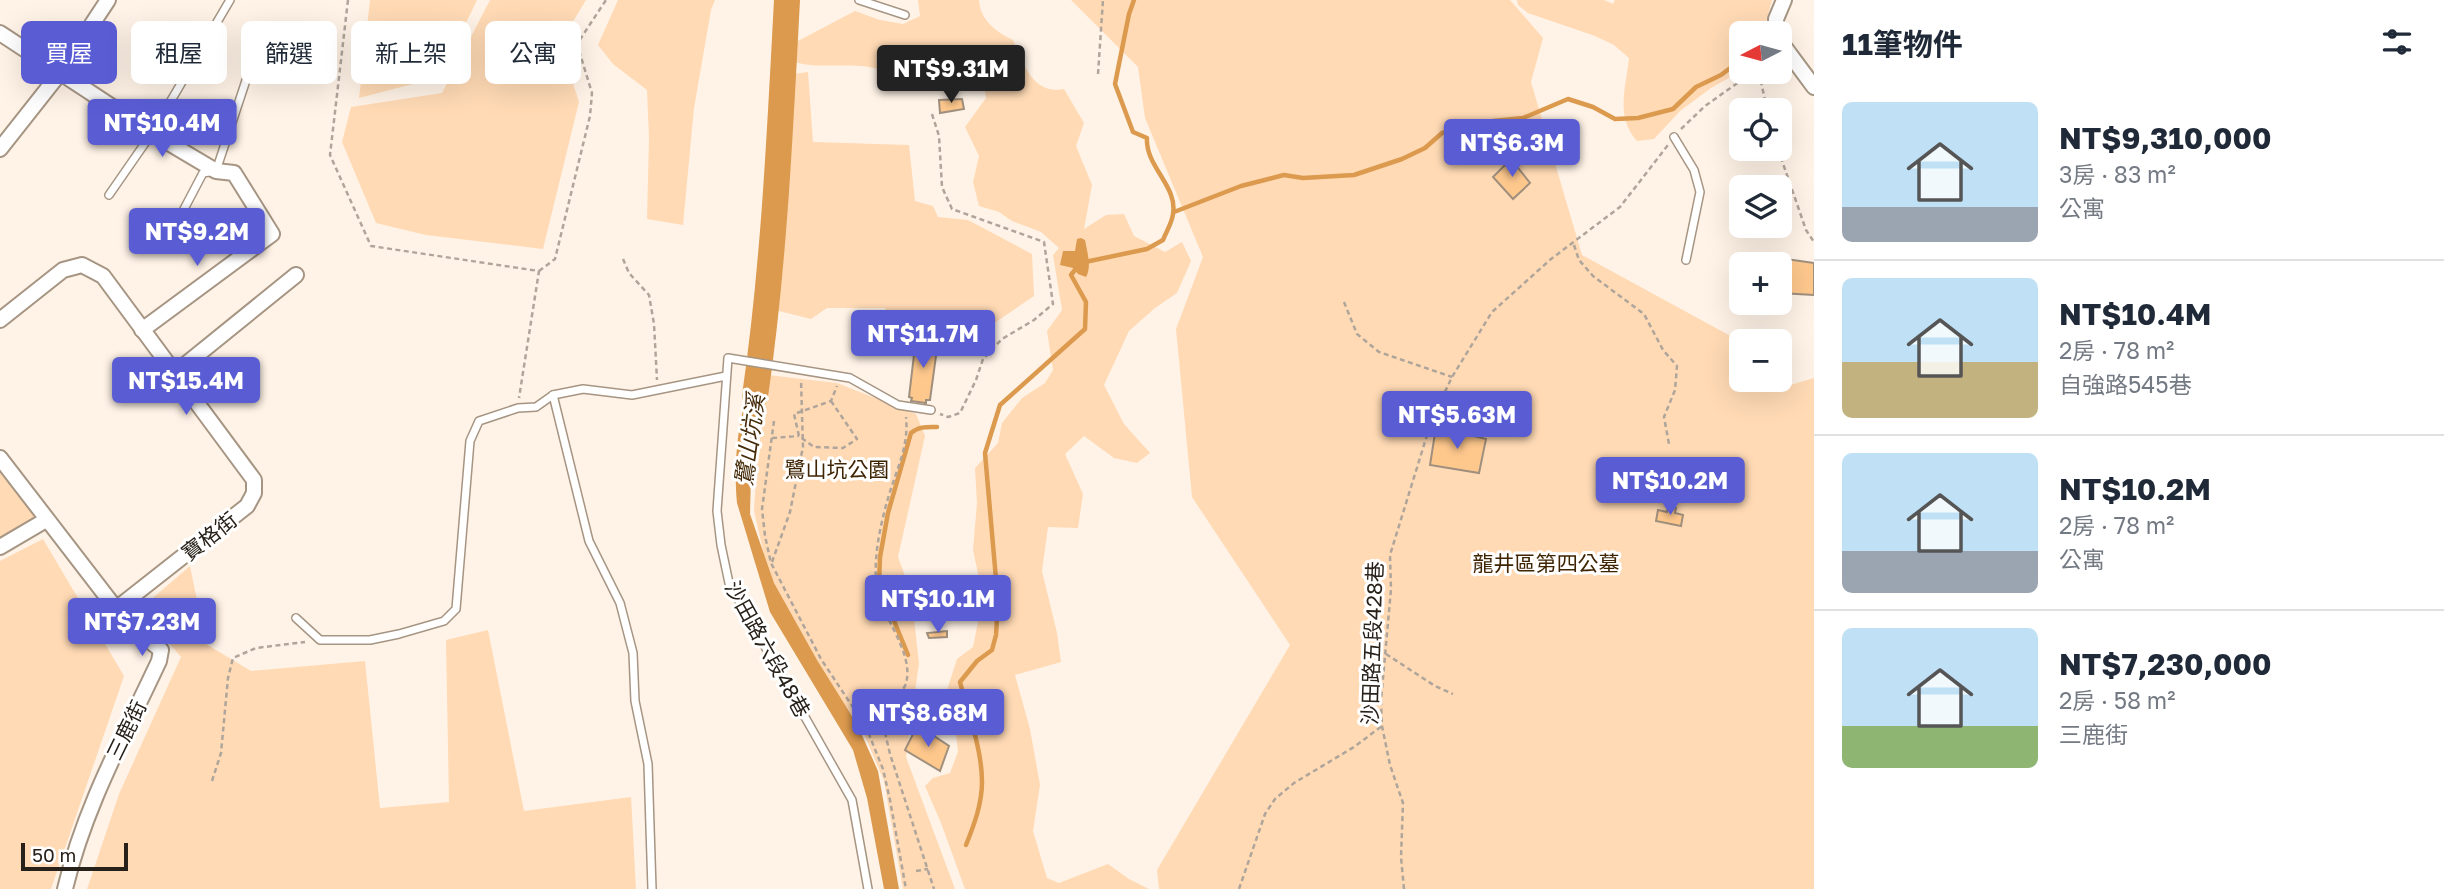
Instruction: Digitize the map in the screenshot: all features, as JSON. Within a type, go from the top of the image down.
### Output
[{"type":"street","points":[[94,21],[108,0]]},
{"type":"street","points":[[1776,21],[1784,0]]},
{"type":"street","points":[[0,33],[21,47]]},
{"type":"street","points":[[1792,57],[1814,87]]},
{"type":"street","points":[[0,149],[51,84]]},
{"type":"street","points":[[77,84],[216,171],[234,173],[272,234],[142,330]]},
{"type":"street","name":"寶格街","points":[[0,320],[63,270],[82,265],[103,276],[254,480],[254,493],[247,506],[116,609]]},
{"type":"street","points":[[175,373],[296,275]]},
{"type":"street","name":"三鹿街","points":[[0,458],[127,623],[161,650],[159,662],[102,779],[73,858],[65,889]]},
{"type":"street","points":[[0,547],[47,520]]},
{"type":"lane","points":[[108,195],[152,133],[230,0]]},
{"type":"lane","points":[[859,0],[905,15]]},
{"type":"lane","points":[[163,249],[203,173],[216,171],[245,84]]},
{"type":"lane","points":[[1674,137],[1694,170],[1700,192],[1686,260]]},
{"type":"lane","name":"沙田路六段48巷","points":[[868,889],[852,800],[729,583],[717,511],[728,358],[850,378],[898,405],[931,410]]},
{"type":"lane","points":[[296,618],[320,640],[370,640],[444,621],[456,609],[470,441],[479,421],[518,408],[536,407],[553,395],[583,389],[632,395],[726,376]]},
{"type":"lane","points":[[553,395],[589,541],[620,603],[633,653],[635,701],[648,764],[652,889]]},
{"type":"path","points":[[348,0],[330,155],[371,246],[538,271],[555,259],[590,116],[592,93],[578,44],[606,0]]},
{"type":"path","points":[[1098,74],[1103,0]]},
{"type":"path","name":"沙田路五段428巷","points":[[1404,889],[1401,857],[1403,803],[1390,765],[1382,726],[1381,701],[1391,589],[1390,555],[1432,419],[1452,377],[1492,312],[1551,260],[1574,245],[1620,207],[1674,137],[1705,106],[1736,84]]},
{"type":"path","points":[[931,410],[948,417],[960,413],[983,359],[1002,340],[1034,320],[1053,303],[1044,242],[952,209],[942,187],[939,135],[932,114]]},
{"type":"path","points":[[1782,161],[1806,230],[1814,242]]},
{"type":"path","points":[[1574,245],[1579,261],[1593,276],[1644,314],[1663,350],[1677,366],[1675,390],[1664,417],[1669,444]]},
{"type":"path","points":[[622,259],[629,273],[649,295],[654,324],[658,390]]},
{"type":"path","points":[[518,408],[538,271]]},
{"type":"path","points":[[1344,302],[1357,334],[1379,352],[1452,377]]},
{"type":"path","points":[[771,563],[790,512],[803,447],[800,370]]},
{"type":"path","points":[[831,401],[840,377]]},
{"type":"path","points":[[799,436],[794,414],[831,401]]},
{"type":"path","points":[[772,438],[799,436],[814,447],[843,448],[857,439],[831,401]]},
{"type":"path","points":[[889,704],[880,699],[870,699],[865,707],[866,715],[877,726],[883,724],[889,714],[889,704],[905,686],[908,669],[876,585],[876,558],[889,495],[908,433],[906,406]]},
{"type":"path","points":[[774,421],[762,509],[771,563],[821,659],[864,724],[883,769],[906,889]]},
{"type":"path","points":[[212,781],[221,753],[228,678],[233,658],[256,648],[329,640]]},
{"type":"path","points":[[1386,654],[1435,686],[1453,694]]},
{"type":"path","points":[[864,724],[870,720]]},
{"type":"path","points":[[883,724],[893,764],[934,889]]},
{"type":"path","points":[[1238,889],[1265,814],[1275,800],[1294,783],[1354,747],[1382,726]]},
{"type":"path","points":[[916,871],[928,869]]},
{"type":"green space","points":[[370,0],[477,0],[467,21],[368,21]]},
{"type":"green space","points":[[490,0],[586,0],[573,21],[485,21],[485,84],[573,84],[579,102],[543,249],[426,235],[376,223],[342,142],[351,107],[442,93],[447,84],[471,84],[471,37]]},
{"type":"green space","points":[[618,0],[715,0],[694,108],[683,225],[647,219],[647,90],[613,64],[598,45]]},
{"type":"green space","points":[[918,0],[979,0],[986,19],[995,29],[1013,40],[1031,76],[1044,87],[1064,89],[1084,123],[1076,146],[1092,185],[1084,229],[1106,215],[1124,214],[1134,236],[1165,252],[1182,242],[1191,261],[1177,293],[1129,331],[1104,385],[1124,424],[1150,453],[1137,463],[1114,458],[1084,436],[1065,454],[1083,494],[1078,528],[1048,527],[1042,571],[1061,662],[1015,675],[1030,729],[1040,785],[1033,831],[1047,878],[1059,883],[1108,864],[1149,889],[965,889],[925,786],[933,778],[950,773],[958,752],[955,724],[946,693],[957,659],[973,647],[983,597],[973,550],[977,503],[975,468],[998,443],[1002,423],[1022,398],[1045,383],[1053,370],[1047,331],[1062,310],[1053,255],[1059,248],[1041,232],[1012,221],[999,212],[979,206],[973,182],[979,156],[965,127],[986,98],[983,80],[973,72],[949,81],[909,90],[888,74],[871,67],[814,65],[791,61],[796,42],[855,11],[880,20],[903,24],[920,16]]},
{"type":"green space","name":"龍井區第四公墓","points":[[1071,0],[1510,0],[1543,38],[1531,82],[1582,255],[1729,335],[1729,392],[1792,392],[1792,384],[1814,378],[1814,889],[1159,889],[1157,870],[1290,645],[1192,497],[1176,329],[1203,257],[1145,118],[1138,67]]},
{"type":"green space","points":[[1517,0],[1604,0],[1613,4],[1615,0],[1772,0],[1766,21],[1729,21],[1729,78],[1680,111],[1654,139],[1637,141],[1630,132],[1624,112],[1629,58],[1614,45],[1528,13],[1518,5]]},
{"type":"green space","points":[[808,72],[813,142],[909,145],[915,201],[933,206],[938,217],[968,220],[1032,254],[1034,296],[971,339],[974,316],[955,310],[935,325],[889,322],[885,308],[827,308],[811,319],[775,310],[793,74]]},
{"type":"green space","points":[[361,84],[413,84],[359,98]]},
{"type":"green space","name":"鷺山坑公園","points":[[768,375],[837,383],[916,414],[925,436],[898,557],[911,592],[919,663],[906,757],[955,889],[903,889],[884,781],[862,729],[815,663],[773,595],[754,511],[758,442]]},
{"type":"green space","points":[[0,462],[46,520],[0,541]]},
{"type":"green space","points":[[43,539],[124,676],[51,889],[0,889],[0,561]]},
{"type":"green space","points":[[190,566],[206,644],[251,671],[365,661],[380,808],[449,802],[446,640],[488,630],[524,811],[631,797],[636,889],[87,889],[119,794],[181,657],[140,609]]},
{"type":"water","points":[[1077,239],[1085,240],[1088,259],[1086,277],[1073,268],[1060,265],[1063,251],[1075,251]]},
{"type":"water","points":[[759,368],[761,410],[751,472],[750,514],[774,583],[857,724],[878,771],[899,889],[884,889],[867,798],[853,750],[770,612],[737,503],[739,434],[746,398]]},
{"type":"building","points":[[962,99],[964,109],[940,113],[939,100]]},
{"type":"building","points":[[1511,159],[1530,183],[1513,199],[1493,177]]},
{"type":"building","points":[[1792,260],[1814,263],[1814,295],[1792,294]]},
{"type":"building","points":[[916,338],[938,341],[930,400],[926,400],[926,403],[911,401],[912,398],[909,397]]},
{"type":"building","points":[[1436,427],[1486,439],[1479,473],[1430,465]]},
{"type":"building","points":[[1668,507],[1676,508],[1675,513],[1683,515],[1681,526],[1656,521],[1658,510],[1667,512]]},
{"type":"building","points":[[947,631],[947,637],[929,638],[927,633]]},
{"type":"building","points":[[915,730],[924,736],[928,732],[949,746],[940,771],[905,750]]},
{"type":"waterway","name":"鷺山坑溪","points":[[755,396],[772,248],[787,0]]},
{"type":"waterway","points":[[1085,262],[1147,249],[1163,240],[1172,217],[1171,194],[1151,158],[1147,138],[1133,132],[1115,84],[1134,0]]},
{"type":"waterway","points":[[1174,212],[1241,186],[1284,175],[1303,178],[1354,175],[1402,159],[1425,148],[1442,133],[1493,121],[1523,118],[1568,99],[1593,107],[1615,119],[1638,118],[1673,109],[1696,87],[1729,69]]},
{"type":"waterway","points":[[966,845],[975,822],[982,782],[977,744],[960,682],[977,661],[992,650],[996,635],[998,602],[985,453],[1000,405],[1085,329],[1086,302],[1071,275],[1078,266]]},
{"type":"waterway","points":[[908,655],[879,584],[880,557],[888,513],[911,433],[920,428],[937,427]]}]
